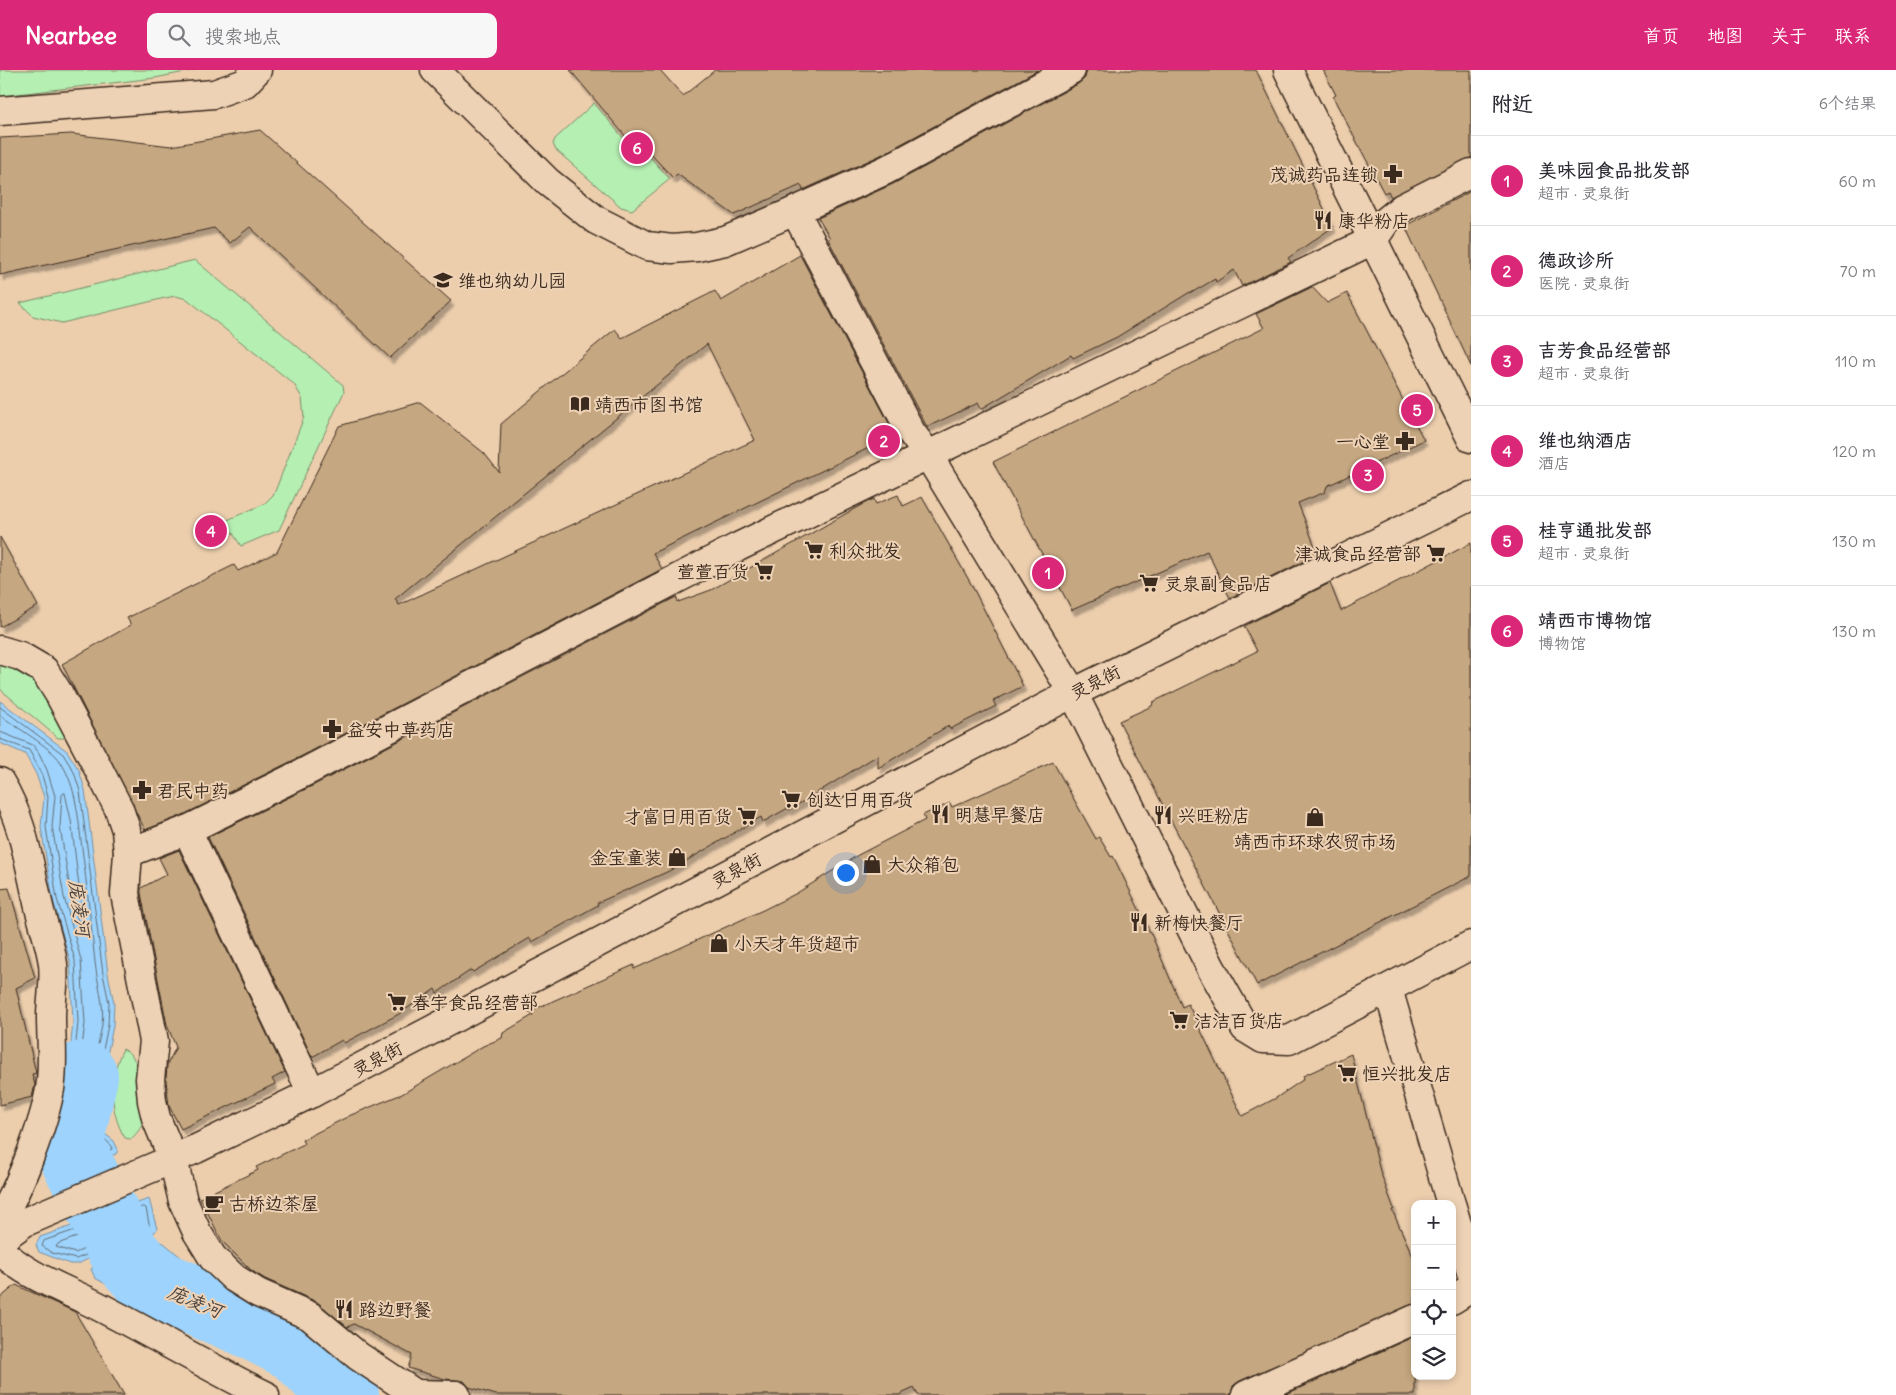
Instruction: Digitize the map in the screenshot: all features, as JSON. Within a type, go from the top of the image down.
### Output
[{"type":"street","points":[[0,111],[214,94],[246,83],[257,70]]},
{"type":"street","points":[[435,70],[548,182],[596,220],[647,246],[672,249],[716,243],[795,211],[886,170],[1071,70]]},
{"type":"street","points":[[1288,70],[1471,438]]},
{"type":"street","points":[[128,853],[187,830],[488,679],[585,625],[729,552],[1373,240],[1386,221],[1402,208],[1471,172]]},
{"type":"street","points":[[795,211],[911,432],[928,455],[1073,693],[1211,968],[1245,1028],[1262,1039],[1289,1040],[1471,945]]},
{"type":"street","name":"灵泉街","points":[[0,1240],[12,1221],[147,1170],[312,1093],[1073,693],[1471,496]]},
{"type":"street","points":[[0,650],[26,659],[44,670],[59,694],[119,809],[126,830],[128,853],[125,894],[154,1041],[150,1079],[152,1101],[156,1118],[173,1158],[184,1201],[197,1232],[213,1258],[234,1278],[258,1294],[310,1316],[358,1356],[416,1394],[456,1395]]},
{"type":"street","points":[[0,782],[17,817],[28,855],[37,900],[48,939],[55,983],[51,1014],[50,1089],[35,1140],[10,1202],[12,1221]]},
{"type":"street","points":[[187,830],[312,1093]]},
{"type":"street","points":[[1388,989],[1450,1200]]},
{"type":"street","points":[[1456,1221],[1471,1272]]},
{"type":"street","points":[[0,1250],[14,1264],[166,1341],[265,1395]]},
{"type":"street","points":[[1456,1297],[1471,1288]]},
{"type":"street","points":[[1246,1395],[1411,1321]]},
{"type":"green space","points":[[0,70],[195,70],[155,78],[0,96]]},
{"type":"green space","points":[[594,103],[642,160],[649,156],[670,179],[632,210],[621,207],[556,150],[553,144],[555,139]]},
{"type":"green space","points":[[195,260],[343,385],[344,392],[279,530],[241,546],[225,521],[264,504],[274,494],[304,417],[302,398],[294,384],[187,299],[176,296],[165,298],[62,323],[33,316],[20,303]]},
{"type":"green space","points":[[0,656],[43,686],[67,732],[65,738],[58,738],[0,689]]},
{"type":"green space","points":[[123,1049],[130,1054],[139,1070],[144,1102],[142,1123],[131,1139],[125,1138],[116,1117],[114,1106],[113,1083],[118,1060]]},
{"type":"water","points":[[0,701],[67,751],[79,770],[85,790],[108,974],[114,1003],[113,1026],[98,1100],[105,1134],[114,1141],[118,1150],[116,1154],[57,1175],[51,1174],[47,1167],[70,1052],[73,1022],[70,961],[53,900],[41,827],[44,797],[36,774],[25,754],[0,743]]},
{"type":"water","points":[[149,1199],[157,1229],[153,1234],[78,1264],[70,1264],[39,1252],[36,1245],[40,1237]]},
{"type":"water","points":[[153,1241],[164,1243],[201,1274],[326,1345],[353,1370],[365,1387],[374,1395],[309,1395],[295,1381],[223,1337],[153,1310],[95,1278],[91,1269],[99,1262]]},
{"type":"building","points":[[570,70],[660,70],[683,96],[715,70],[1038,70],[879,156],[803,190],[801,185],[734,215],[677,174],[673,178],[648,151],[642,156]]},
{"type":"building","points":[[1087,70],[1256,70],[1333,227],[1288,258],[1291,262],[1242,286],[1234,270],[1216,282],[1215,279],[1190,292],[1117,337],[1073,358],[1071,355],[981,409],[978,403],[927,427],[818,218],[893,184],[1078,84],[1085,78]]},
{"type":"building","points":[[1323,70],[1471,70],[1471,158],[1391,197],[1388,191],[1384,193],[1333,97],[1336,95]]},
{"type":"building","points":[[260,130],[451,301],[390,358],[250,227],[230,243],[214,228],[0,275],[0,138],[71,134],[171,146]]},
{"type":"building","points":[[1471,191],[1471,366],[1405,226]]},
{"type":"building","points":[[800,255],[898,440],[883,447],[881,442],[653,553],[662,569],[300,757],[181,816],[145,830],[62,664],[131,625],[127,618],[234,565],[238,571],[277,552],[339,426],[420,402],[484,453],[499,472],[501,424],[615,329],[622,338],[715,291],[721,301]],"holes":[[[707,344],[755,440],[399,605],[395,599]]]},
{"type":"building","points":[[1312,287],[1327,303],[1347,293],[1424,440],[1327,486],[1325,492],[1298,503],[1318,554],[1230,598],[1207,551],[1072,610],[993,462],[1264,328],[1256,314]]},
{"type":"building","points":[[898,495],[903,506],[922,497],[971,584],[1023,686],[993,701],[996,706],[950,729],[948,726],[878,768],[878,755],[789,810],[788,808],[763,822],[761,817],[669,871],[597,903],[598,905],[532,942],[530,938],[473,972],[471,970],[437,993],[435,989],[399,1014],[344,1043],[342,1040],[312,1057],[208,837],[314,785],[676,597],[678,602],[711,590],[863,504],[874,499],[876,504]]},
{"type":"building","points":[[0,537],[38,606],[0,627]]},
{"type":"building","name":"靖西市环球农贸市场","points":[[1471,543],[1471,876],[1257,985],[1119,721],[1152,706],[1153,702],[1257,651],[1244,626],[1330,583],[1341,611]]},
{"type":"building","points":[[1053,762],[1096,839],[1099,837],[1111,857],[1113,856],[1152,936],[1182,1007],[1188,1004],[1242,1116],[1276,1098],[1304,1079],[1303,1076],[1351,1054],[1380,1171],[1394,1209],[1392,1210],[1411,1252],[1411,1306],[1240,1381],[1233,1386],[1231,1395],[918,1395],[914,1388],[899,1395],[496,1395],[469,1387],[464,1381],[445,1379],[408,1368],[412,1355],[354,1324],[347,1327],[317,1302],[265,1279],[252,1271],[222,1241],[200,1198],[258,1170],[256,1167],[304,1144],[302,1140],[351,1115],[402,1094],[483,1046],[502,1038],[503,1033],[533,1015],[528,1012],[634,965],[634,969],[763,910],[797,893],[858,855],[925,820],[923,815],[950,803],[952,807]]},
{"type":"building","points":[[179,850],[285,1072],[272,1079],[275,1084],[181,1129],[169,1106],[166,1080],[167,1065],[176,1047],[167,1025],[141,893],[141,888],[167,874],[159,858]]},
{"type":"building","points":[[9,888],[35,978],[16,988],[36,1073],[32,1074],[35,1085],[32,1097],[0,1105],[0,889]]},
{"type":"building","points":[[16,1285],[75,1312],[124,1395],[0,1395],[0,1298]]},
{"type":"building","points":[[1411,1338],[1411,1380],[1415,1380],[1415,1395],[1284,1395]]},
{"type":"waterway","name":"庞凌河","points":[[83,1076],[68,1145],[125,1254],[150,1282],[245,1321],[298,1348],[344,1395]]},
{"type":"place","name":"靖西市博物馆","points":[[637,148]]},
{"type":"place","name":"茂诚药品连锁","points":[[1393,174]]},
{"type":"place","name":"康华粉店","points":[[1323,220]]},
{"type":"place","name":"维也纳幼儿园","points":[[443,280]]},
{"type":"place","name":"靖西市图书馆","points":[[580,404]]},
{"type":"place","name":"桂亨通批发部","points":[[1417,410]]},
{"type":"place","name":"德政诊所","points":[[884,441]]},
{"type":"place","name":"一心堂","points":[[1405,441]]},
{"type":"place","name":"吉芳食品经营部","points":[[1368,475]]},
{"type":"place","name":"维也纳酒店","points":[[211,531]]},
{"type":"place","name":"利众批发","points":[[814,550]]},
{"type":"place","name":"津诚食品经营部","points":[[1436,553]]},
{"type":"place","name":"萱萱百货","points":[[764,571]]},
{"type":"place","name":"美味园食品批发部","points":[[1048,573]]},
{"type":"place","name":"灵泉副食品店","points":[[1149,583]]},
{"type":"place","name":"益安中草药店","points":[[332,729]]},
{"type":"place","name":"君民中药","points":[[142,790]]},
{"type":"place","name":"创达日用百货","points":[[791,799]]},
{"type":"place","name":"明慧早餐店","points":[[940,814]]},
{"type":"place","name":"兴旺粉店","points":[[1163,815]]},
{"type":"place","name":"才富日用百货","points":[[747,816]]},
{"type":"place","name":"靖西市环球农贸市场","points":[[1315,817]]},
{"type":"place","name":"金宝童装","points":[[677,857]]},
{"type":"place","name":"大众箱包","points":[[872,864]]},
{"type":"place","name":"新梅快餐厅","points":[[1139,922]]},
{"type":"place","name":"小天才年货超市","points":[[719,943]]},
{"type":"place","name":"春宇食品经营部","points":[[397,1002]]},
{"type":"place","name":"洁洁百货店","points":[[1179,1020]]},
{"type":"place","name":"恒兴批发店","points":[[1347,1073]]},
{"type":"place","name":"古桥边茶屋","points":[[214,1203]]},
{"type":"place","name":"路边野餐","points":[[344,1309]]}]
